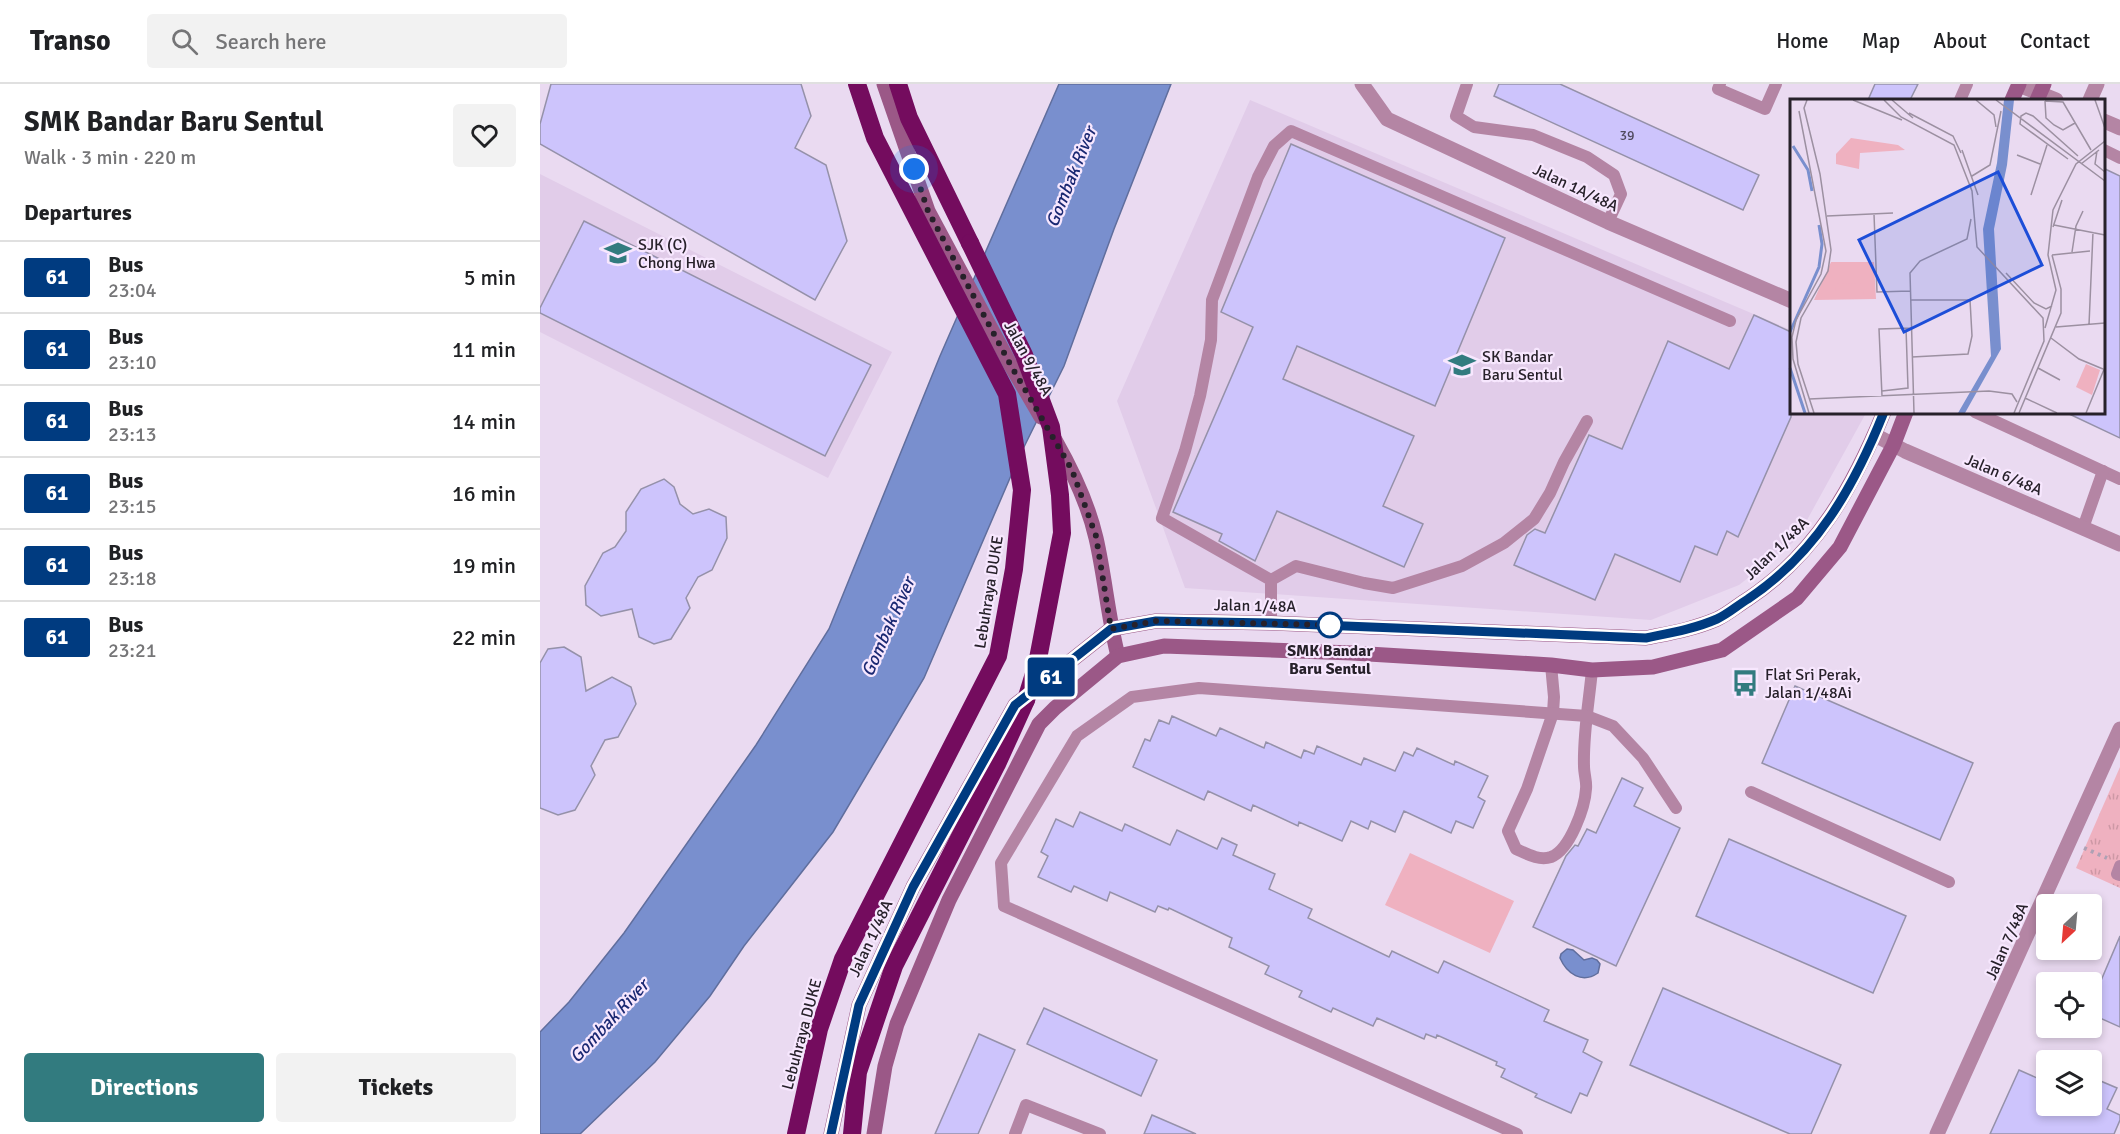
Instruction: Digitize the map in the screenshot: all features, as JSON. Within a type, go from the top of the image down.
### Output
[{"type":"highway","name":"Lebuhraya DUKE","points":[[796,1134],[819,1029],[843,959],[998,656],[1014,569],[1022,490],[1007,394],[875,138],[857,84]]},
{"type":"highway","points":[[852,1134],[858,1072],[894,966],[997,764],[1026,700],[1037,664],[1062,533],[1052,428],[1024,356],[909,118],[898,84]]},
{"type":"main road","name":"Jalan 9/48A","points":[[884,84],[928,211],[1010,364],[1072,470],[1096,536],[1111,629],[1118,656]]},
{"type":"main road","points":[[2012,99],[2019,84]]},
{"type":"main road","name":"Jalan 1/48A","points":[[831,1134],[859,1005],[913,887],[1015,705],[1111,629],[1156,621],[1271,623],[1646,638],[1684,630],[1719,618],[1769,585],[1811,544],[1837,509],[1883,414]]},
{"type":"main road","points":[[874,1134],[885,1066],[897,1024],[960,879],[1039,724],[1118,656],[1164,646],[1352,653],[1551,665],[1592,670],[1653,667],[1722,650],[1797,598],[1840,547],[1893,446],[1905,414]]},
{"type":"street","name":"Jalan 1A/48A","points":[[1362,84],[1387,119],[1608,222],[1790,301]]},
{"type":"street","points":[[2019,84],[2040,93]]},
{"type":"street","points":[[2090,99],[2097,84]]},
{"type":"street","points":[[2105,122],[2120,128]]},
{"type":"street","name":"Jalan 6/48A","points":[[1875,435],[1893,446],[2120,544]]},
{"type":"street","name":"Jalan 7/48A","points":[[1937,1134],[2120,729]]},
{"type":"lane","points":[[1467,84],[1456,116],[1474,127],[1533,135],[1587,157],[1614,176],[1621,194],[1608,222]]},
{"type":"lane","points":[[1720,84],[1718,89],[1765,109],[1776,84]]},
{"type":"lane","points":[[1960,99],[1967,84]]},
{"type":"lane","points":[[1271,580],[1162,518],[1185,451],[1200,396],[1211,340],[1212,300],[1258,177],[1274,146],[1291,131],[1730,321]]},
{"type":"lane","points":[[2105,151],[2120,158]]},
{"type":"lane","points":[[1979,414],[2120,479]]},
{"type":"lane","points":[[1271,580],[1296,566],[1393,588],[1462,566],[1504,543],[1534,519],[1587,421]]},
{"type":"lane","points":[[2083,528],[2103,471]]},
{"type":"lane","points":[[1271,580],[1271,623]]},
{"type":"lane","points":[[1551,665],[1554,697],[1552,713],[1527,789],[1508,831],[1516,849],[1537,858],[1552,857],[1566,845],[1582,810],[1587,788],[1584,767],[1592,670]]},
{"type":"lane","points":[[1517,1134],[1004,906],[1001,863],[1077,736],[1132,697],[1199,688],[1587,716],[1613,726],[1643,758],[1676,808]]},
{"type":"lane","points":[[1751,792],[1949,882]]},
{"type":"lane","points":[[2115,862],[2117,873],[2120,875]]},
{"type":"lane","points":[[1015,1134],[1026,1105],[1100,1134]]},
{"type":"path","points":[[2069,841],[2115,862]]},
{"type":"shaded area","name":"SK Bandar Baru Sentul","points":[[1250,100],[1790,330],[1790,414],[1865,414],[1796,540],[1739,585],[1651,620],[1185,588],[1117,401]]},
{"type":"shaded area","name":"SJK (C) Chong Hwa","points":[[540,174],[892,352],[828,478],[540,332]]},
{"type":"green space","points":[[2120,767],[2120,888],[2076,868]]},
{"type":"green space","points":[[1410,853],[1514,901],[1490,953],[1385,905]]},
{"type":"water","name":"Gombak River","points":[[1059,84],[1171,84],[1114,229],[1064,366],[1019,457],[924,678],[833,832],[744,946],[710,996],[655,1062],[580,1134],[540,1134],[540,1032],[569,1002],[624,933],[756,745],[829,629],[940,356]]},
{"type":"water","points":[[1567,949],[1573,950],[1584,960],[1592,958],[1597,960],[1600,964],[1598,973],[1586,978],[1571,973],[1560,958]]},
{"type":"building","points":[[551,84],[801,84],[811,116],[795,148],[826,165],[847,241],[815,300],[540,144],[540,124]]},
{"type":"building","points":[[1499,84],[1560,84],[1759,175],[1743,210],[1494,96]]},
{"type":"building","points":[[1875,84],[1918,84],[1910,99],[1868,99]]},
{"type":"building","points":[[1291,144],[1505,238],[1435,406],[1297,346],[1283,379],[1414,436],[1383,506],[1423,524],[1404,567],[1277,511],[1255,561],[1219,541],[1222,534],[1173,512],[1253,327],[1221,312]]},
{"type":"building","points":[[2105,169],[2120,176],[2120,438],[2069,414],[2105,414]]},
{"type":"building","name":"SJK (C) Chong Hwa","points":[[584,221],[871,365],[825,456],[540,313],[540,308]]},
{"type":"building","points":[[1754,315],[1790,332],[1791,417],[1738,537],[1727,531],[1717,555],[1695,546],[1680,582],[1615,554],[1595,600],[1514,565],[1527,535],[1535,529],[1545,533],[1589,435],[1622,449],[1668,341],[1729,369]]},
{"type":"building","points":[[664,479],[674,487],[680,504],[693,514],[709,509],[726,517],[727,538],[712,570],[698,577],[686,598],[690,608],[671,639],[654,644],[639,637],[632,609],[601,616],[586,605],[585,586],[603,553],[615,547],[626,531],[626,512],[641,489]]},
{"type":"building","points":[[564,647],[581,657],[586,691],[612,677],[631,687],[636,704],[618,737],[605,740],[591,766],[595,775],[575,810],[558,815],[540,808],[540,663],[548,649]]},
{"type":"building","points":[[1795,686],[1973,763],[1940,840],[1762,763]]},
{"type":"building","points":[[1172,716],[1216,736],[1220,728],[1264,748],[1266,742],[1301,758],[1304,750],[1314,754],[1317,746],[1361,765],[1364,758],[1395,771],[1404,752],[1413,756],[1417,748],[1454,765],[1455,761],[1488,776],[1478,797],[1485,801],[1473,828],[1456,821],[1451,833],[1404,811],[1395,832],[1371,821],[1368,829],[1351,821],[1342,841],[1299,822],[1298,826],[1253,805],[1251,811],[1208,791],[1204,800],[1133,767],[1145,739],[1150,741],[1159,720],[1169,724]]},
{"type":"building","points":[[1622,778],[1643,788],[1634,806],[1680,828],[1616,966],[1533,927],[1566,856],[1575,845],[1578,846],[1587,829],[1596,833]]},
{"type":"building","points":[[1080,812],[1122,831],[1125,824],[1170,845],[1177,830],[1217,849],[1222,838],[1237,845],[1233,855],[1275,874],[1269,889],[1312,909],[1308,918],[1389,957],[1392,951],[1438,973],[1444,961],[1549,1010],[1544,1021],[1588,1040],[1583,1052],[1602,1062],[1587,1096],[1580,1093],[1571,1113],[1535,1097],[1537,1094],[1501,1077],[1505,1069],[1496,1065],[1497,1062],[1437,1035],[1436,1038],[1426,1034],[1424,1039],[1377,1018],[1373,1026],[1333,1008],[1331,1012],[1299,997],[1302,991],[1265,974],[1269,966],[1229,947],[1232,938],[1169,908],[1168,910],[1158,906],[1155,912],[1110,892],[1107,901],[1074,886],[1071,892],[1038,877],[1048,856],[1041,852],[1056,819],[1073,827]]},
{"type":"building","points":[[1729,839],[1906,916],[1873,993],[1696,916]]},
{"type":"building","points":[[2120,936],[2120,1027],[2102,1019],[2102,978]]},
{"type":"building","points":[[1663,988],[1841,1065],[1811,1134],[1790,1134],[1630,1065]]},
{"type":"building","points":[[1044,1008],[1157,1060],[1141,1096],[1027,1044]]},
{"type":"building","points":[[979,1034],[1015,1050],[978,1134],[935,1134]]},
{"type":"building","points":[[2019,1070],[2036,1078],[2036,1116],[2102,1116],[2102,1082],[2117,1088],[2107,1109],[2120,1115],[2114,1134],[1990,1134]]},
{"type":"building","points":[[1152,1115],[1196,1134],[1144,1134]]},
{"type":"bus line","name":"61","points":[[831,1134],[859,1005],[913,887],[1015,705],[1111,629],[1156,621],[1354,625],[1646,638],[1684,630],[1719,618],[1769,585],[1811,544],[1837,509],[1883,414]]},
{"type":"place","name":"SJK (C) Chong Hwa","points":[[618,253]]},
{"type":"place","name":"SK Bandar Baru Sentul","points":[[1462,365]]},
{"type":"place","name":"SMK Bandar Baru Sentul","points":[[1330,625]]},
{"type":"place","name":"Flat Sri Perak, Jalan 1/48Ai","points":[[1745,683]]},
{"type":"route","points":[[914,169],[928,211],[1010,364],[1072,470],[1096,536],[1111,629],[1156,621],[1330,625]]}]
